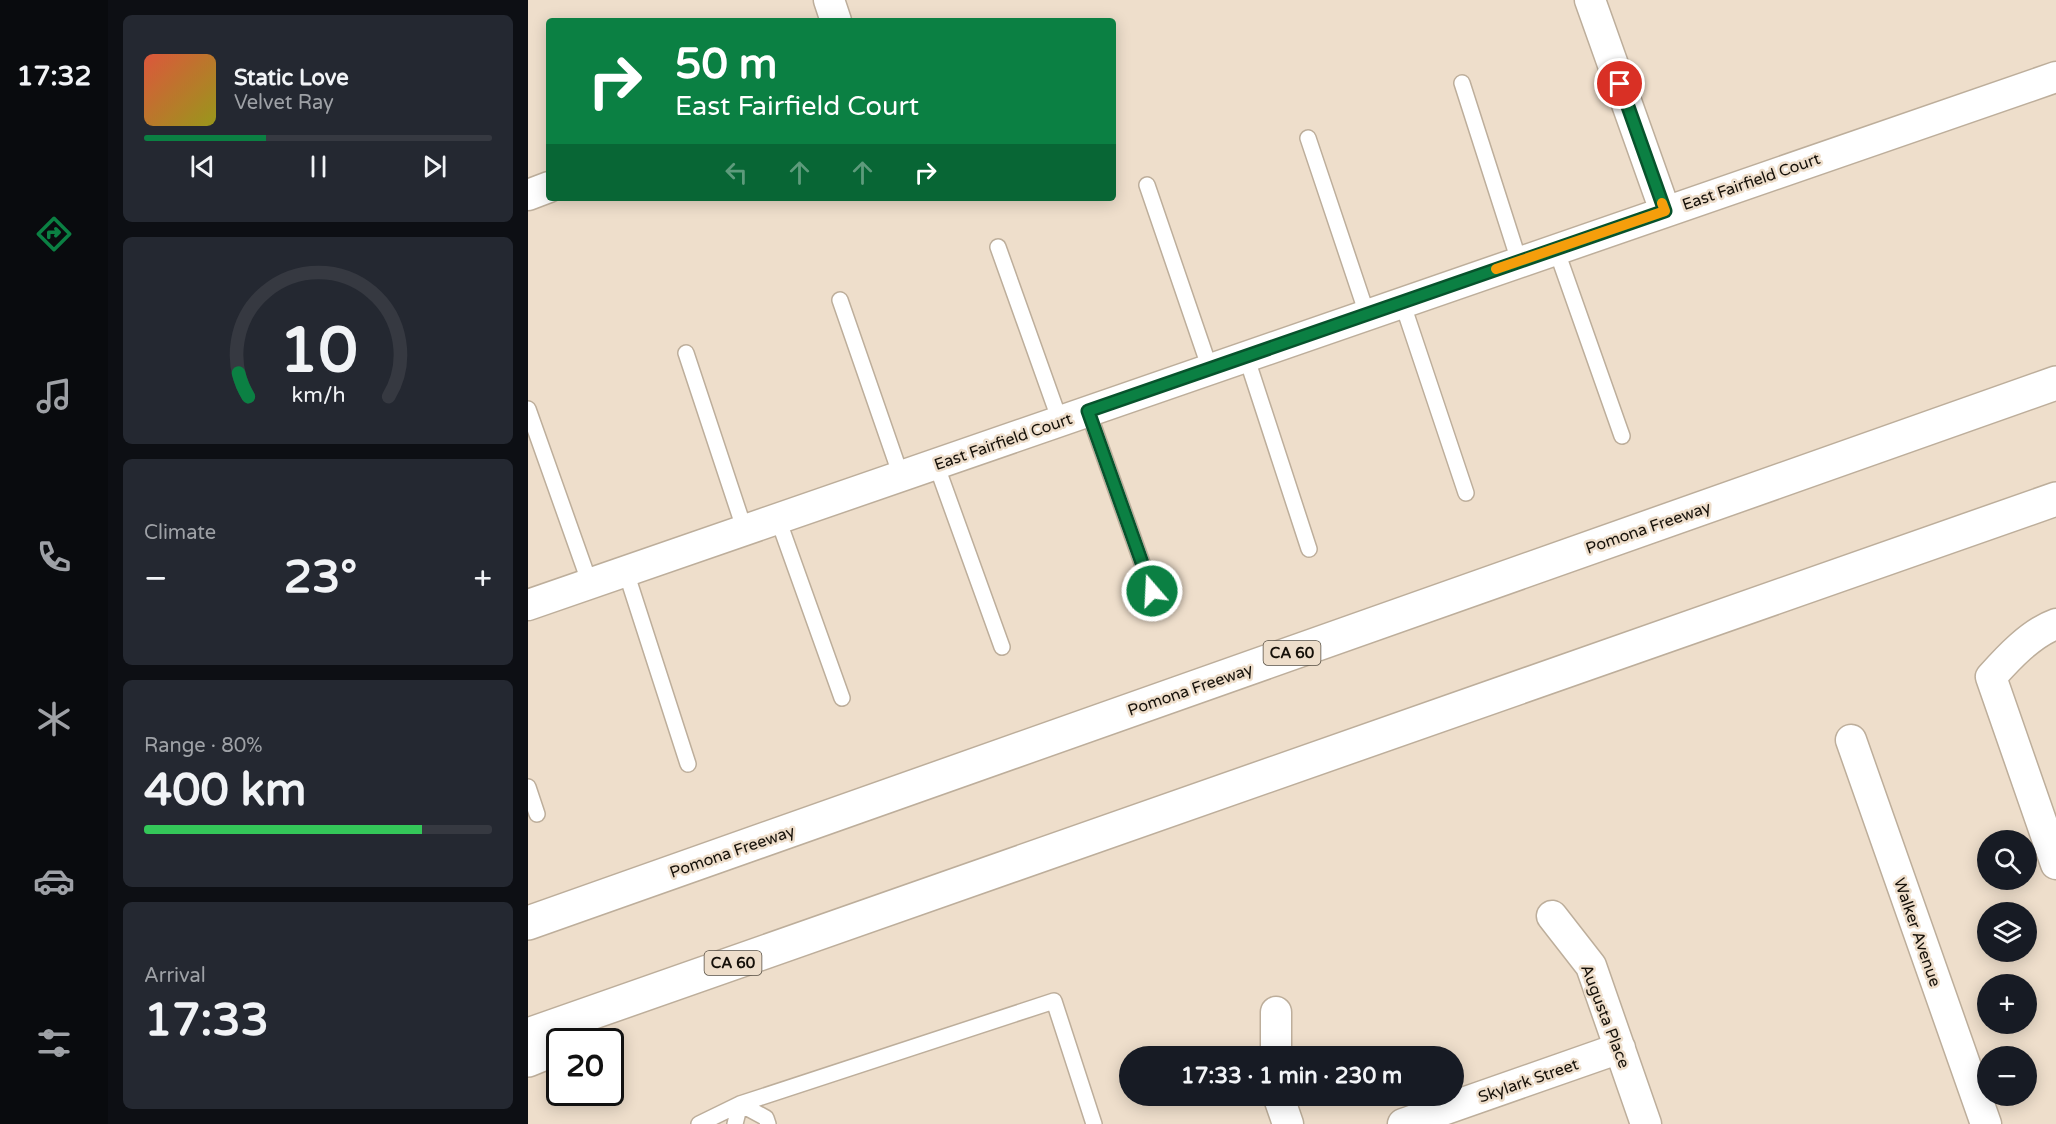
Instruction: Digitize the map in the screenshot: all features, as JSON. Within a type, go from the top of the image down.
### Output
[{"type":"highway","name":"Pomona Freeway","points":[[528,923],[2056,383]]},
{"type":"highway","name":"CA 60","points":[[528,1035],[2056,499]]},
{"type":"highway","points":[[606,1028],[938,891]]},
{"type":"highway","points":[[528,1060],[546,1053]]},
{"type":"street","points":[[829,0],[836,18]]},
{"type":"street","points":[[1590,0],[1665,211]]},
{"type":"street","name":"East Fairfield Court","points":[[528,605],[2056,77]]},
{"type":"street","points":[[528,195],[546,188]]},
{"type":"street","points":[[2056,624],[2047,627],[2006,660],[1991,677],[2044,788],[2056,864]]},
{"type":"street","name":"Walker Avenue","points":[[1851,740],[1986,1124]]},
{"type":"street","name":"Augusta Place","points":[[1552,916],[1591,966],[1646,1124]]},
{"type":"street","points":[[1276,1012],[1276,1046]]},
{"type":"street","name":"Skylark Street","points":[[1403,1124],[1620,1048]]},
{"type":"street","points":[[1282,1106],[1288,1124]]},
{"type":"lane","points":[[1462,83],[1519,261]]},
{"type":"lane","points":[[1308,138],[1367,314]]},
{"type":"lane","points":[[1147,185],[1210,369]]},
{"type":"lane","points":[[998,247],[1060,421]]},
{"type":"lane","points":[[1556,249],[1622,436]]},
{"type":"lane","points":[[840,300],[902,476]]},
{"type":"lane","points":[[1402,302],[1466,493]]},
{"type":"lane","points":[[686,353],[745,531]]},
{"type":"lane","points":[[1246,356],[1309,549]]},
{"type":"lane","points":[[528,409],[590,584]]},
{"type":"lane","points":[[1088,411],[1152,591]]},
{"type":"lane","points":[[936,464],[1002,647]]},
{"type":"lane","points":[[778,519],[842,698]]},
{"type":"lane","points":[[626,572],[688,764]]},
{"type":"lane","points":[[528,787],[537,814]]},
{"type":"lane","points":[[699,1124],[740,1104],[1054,1002],[1094,1124]]},
{"type":"lane","points":[[735,1124],[740,1104]]},
{"type":"lane","points":[[740,1104],[766,1118],[768,1124]]},
{"type":"slow traffic","points":[[1496,269],[1665,211],[1662,203]]},
{"type":"route","points":[[1152,591],[1088,411],[1665,211],[1620,84]]}]
